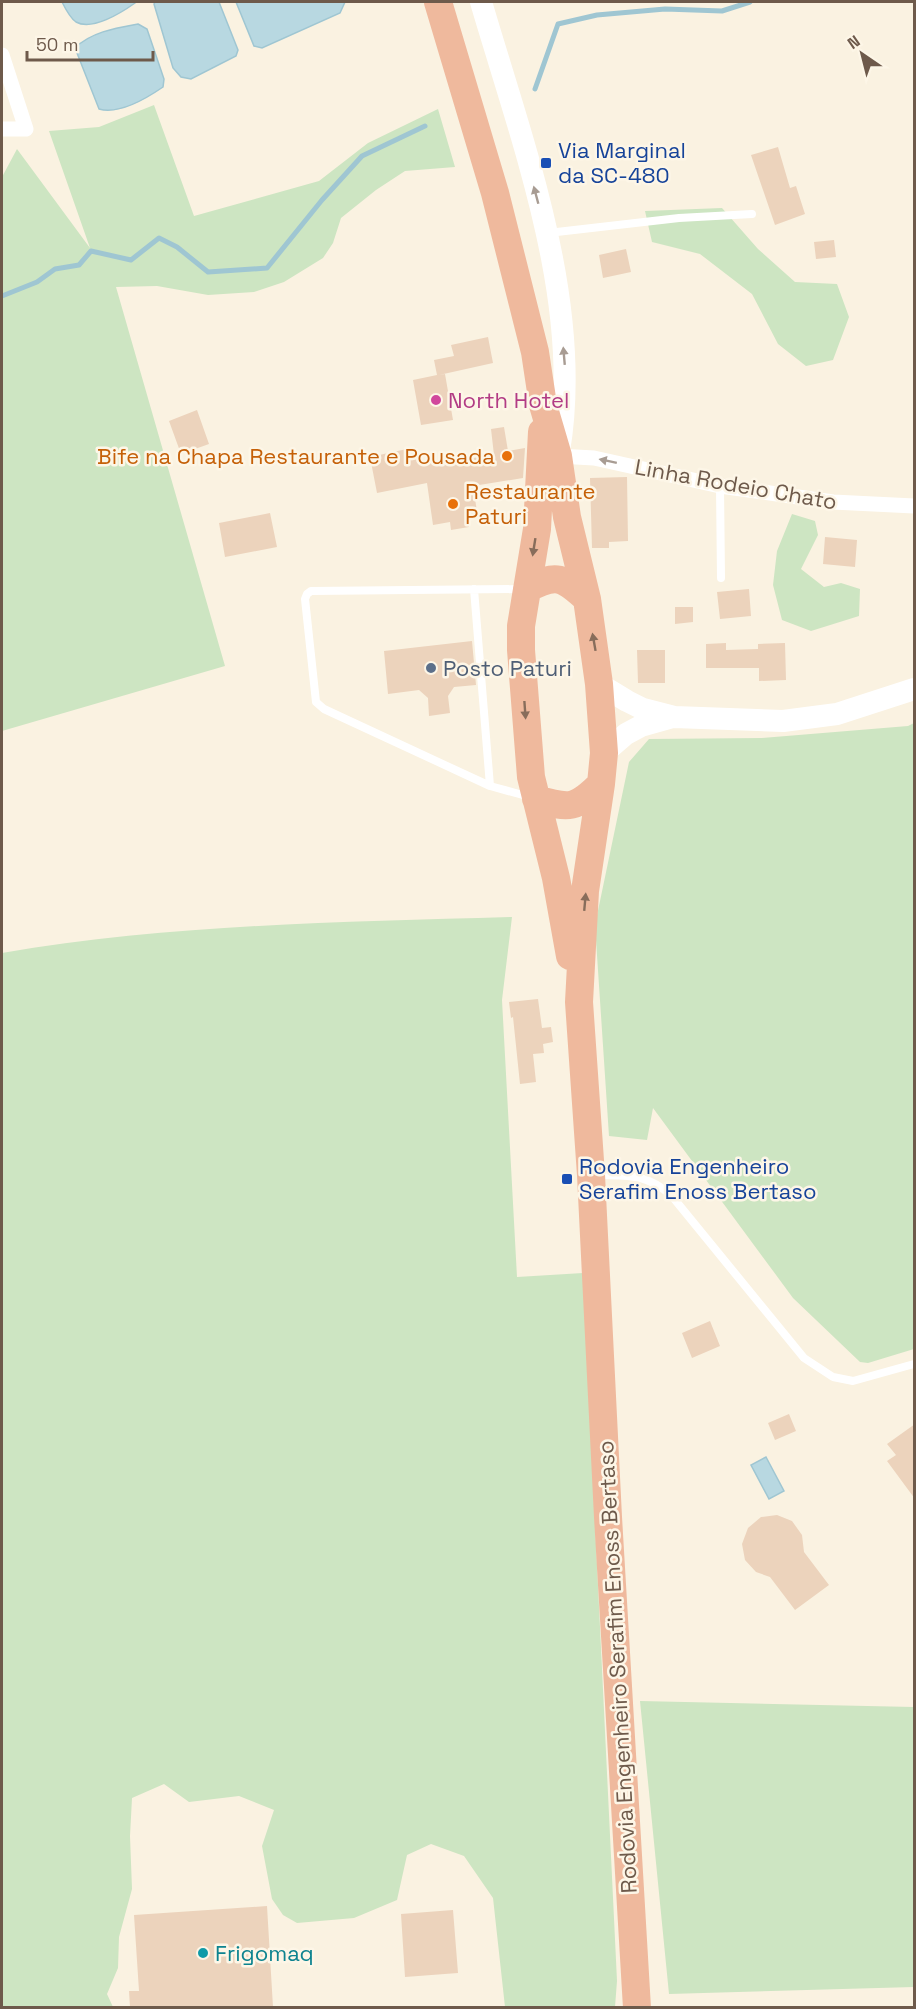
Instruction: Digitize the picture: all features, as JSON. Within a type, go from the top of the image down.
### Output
[{"type":"highway","name":"Rodovia Engenheiro Serafim Enoss Bertaso","points":[[438,2],[495,193],[534,352],[543,405],[558,456],[567,517],[587,599],[599,684],[604,753],[585,891],[579,1002]]},
{"type":"highway","name":"Rodovia Engenheiro Serafim Enoss Bertaso","points":[[543,405],[537,529],[521,626],[520,650],[528,750],[536,799],[556,878],[579,1002],[591,1175],[637,2007]]},
{"type":"highway","points":[[527,589],[543,580],[556,578],[571,584],[587,599]]},
{"type":"highway","points":[[536,799],[570,806],[586,800],[601,784]]},
{"type":"main road","points":[[481,2],[528,162],[558,293],[565,376],[563,427],[558,456]]},
{"type":"main road","points":[[599,684],[643,709],[674,717],[783,722],[837,714],[915,688]]},
{"type":"main road","points":[[604,753],[626,734],[641,726],[674,717]]},
{"type":"street","points":[[2,55],[26,129],[2,129]]},
{"type":"street","name":"Linha Rodeio Chato","points":[[558,456],[594,458],[720,486],[833,502],[915,506]]},
{"type":"lane","points":[[545,233],[679,218],[752,214]]},
{"type":"lane","points":[[720,486],[721,578]]},
{"type":"lane","points":[[474,589],[490,786]]},
{"type":"lane","points":[[527,589],[311,591],[305,599],[316,702],[324,709],[490,786],[536,799]]},
{"type":"lane","points":[[591,1175],[640,1177],[657,1183],[671,1195],[804,1358],[833,1377],[853,1381],[915,1364]]},
{"type":"green space","points":[[154,105],[194,216],[319,181],[368,143],[438,109],[455,167],[405,171],[376,190],[341,218],[333,243],[323,258],[284,282],[254,292],[208,295],[157,286],[116,287],[225,666],[2,731],[2,177],[17,149],[90,248],[49,131],[99,127]]},
{"type":"green space","points":[[722,208],[758,249],[795,282],[837,284],[849,317],[833,360],[806,366],[778,344],[752,294],[700,254],[652,242],[645,211]]},
{"type":"green space","points":[[792,514],[815,521],[818,535],[801,569],[824,587],[841,583],[860,589],[859,616],[811,631],[782,620],[773,585],[777,551]]},
{"type":"green space","points":[[914,723],[914,1349],[868,1363],[860,1362],[793,1298],[653,1108],[647,1140],[609,1136],[595,925],[629,762],[649,739],[762,738],[908,726]]},
{"type":"green space","points":[[512,917],[502,1000],[517,1277],[583,1273],[617,1981],[615,2007],[505,2007],[493,1898],[464,1856],[431,1844],[407,1855],[397,1900],[354,1918],[297,1923],[283,1915],[272,1899],[262,1846],[274,1810],[239,1796],[189,1802],[164,1784],[132,1798],[130,1836],[132,1889],[119,1937],[118,1968],[107,1994],[113,2007],[2,2008],[2,953],[65,943],[192,930]]},
{"type":"green space","points":[[640,1701],[914,1707],[914,1987],[669,1994]]},
{"type":"water","points":[[62,2],[135,3],[106,20],[83,24],[72,18]]},
{"type":"water","points":[[155,2],[219,2],[238,50],[236,56],[191,79],[181,77],[173,68]]},
{"type":"water","points":[[236,2],[345,2],[340,13],[262,48],[254,46]]},
{"type":"water","points":[[138,24],[147,29],[164,79],[163,87],[124,108],[99,109],[75,48],[96,34]]},
{"type":"water","points":[[766,1457],[784,1491],[769,1499],[751,1465]]},
{"type":"building","points":[[778,147],[790,188],[796,186],[805,214],[775,225],[751,155]]},
{"type":"building","points":[[834,240],[836,257],[816,259],[814,242]]},
{"type":"building","points":[[626,249],[631,272],[603,278],[599,255]]},
{"type":"building","points":[[488,337],[493,363],[439,375],[445,374],[453,420],[421,425],[413,380],[437,375],[434,360],[454,356],[451,345]]},
{"type":"building","points":[[197,410],[209,444],[181,454],[169,421]]},
{"type":"building","points":[[504,427],[508,451],[525,448],[523,478],[473,486],[478,518],[468,520],[469,527],[451,530],[450,522],[433,525],[427,483],[377,493],[370,457],[416,447],[419,464],[494,455],[491,429]]},
{"type":"building","points":[[627,477],[628,541],[609,542],[609,548],[592,548],[590,478]]},
{"type":"building","points":[[270,513],[277,547],[225,557],[219,523]]},
{"type":"building","points":[[825,537],[857,540],[855,567],[823,564]]},
{"type":"building","points":[[749,589],[751,616],[720,619],[717,592]]},
{"type":"building","points":[[675,607],[693,607],[693,622],[675,624]]},
{"type":"building","name":"Posto Paturi","points":[[472,641],[476,685],[454,687],[448,696],[450,713],[429,716],[428,698],[419,690],[388,694],[384,651]]},
{"type":"building","points":[[726,643],[726,650],[758,649],[758,644],[785,643],[786,680],[759,681],[759,668],[706,668],[706,644]]},
{"type":"building","points":[[637,650],[665,650],[665,683],[638,683]]},
{"type":"building","points":[[538,999],[542,1028],[551,1027],[553,1042],[543,1044],[544,1053],[533,1054],[536,1082],[520,1084],[513,1017],[511,1018],[509,1002]]},
{"type":"building","points":[[710,1321],[720,1346],[692,1358],[682,1333]]},
{"type":"building","points":[[789,1414],[796,1431],[775,1440],[768,1423]]},
{"type":"building","points":[[915,1424],[915,1499],[887,1461],[896,1455],[887,1444]]},
{"type":"building","points":[[777,1515],[792,1521],[802,1535],[804,1552],[829,1585],[795,1610],[770,1577],[756,1572],[745,1560],[742,1544],[748,1528],[761,1517]]},
{"type":"building","name":"Frigomaq","points":[[267,1906],[273,2007],[130,2007],[129,1991],[139,1991],[134,1915]]},
{"type":"building","points":[[453,1910],[458,1973],[405,1977],[401,1914]]},
{"type":"waterway","points":[[535,89],[558,24],[597,15],[665,9],[722,11],[750,2]]},
{"type":"waterway","points":[[2,296],[37,282],[55,269],[79,265],[91,251],[131,260],[159,238],[177,247],[208,272],[267,268],[322,200],[362,156],[425,126]]},
{"type":"place","name":"Via Marginal da SC-480","points":[[546,163]]},
{"type":"place","name":"North Hotel","points":[[436,400]]},
{"type":"place","name":"Bife na Chapa Restaurante e Pousada","points":[[507,456]]},
{"type":"place","name":"Restaurante Paturi","points":[[453,504]]},
{"type":"place","name":"Posto Paturi","points":[[431,668]]},
{"type":"place","name":"Rodovia Engenheiro Serafim Enoss Bertaso","points":[[567,1179]]},
{"type":"place","name":"Frigomaq","points":[[203,1953]]}]
